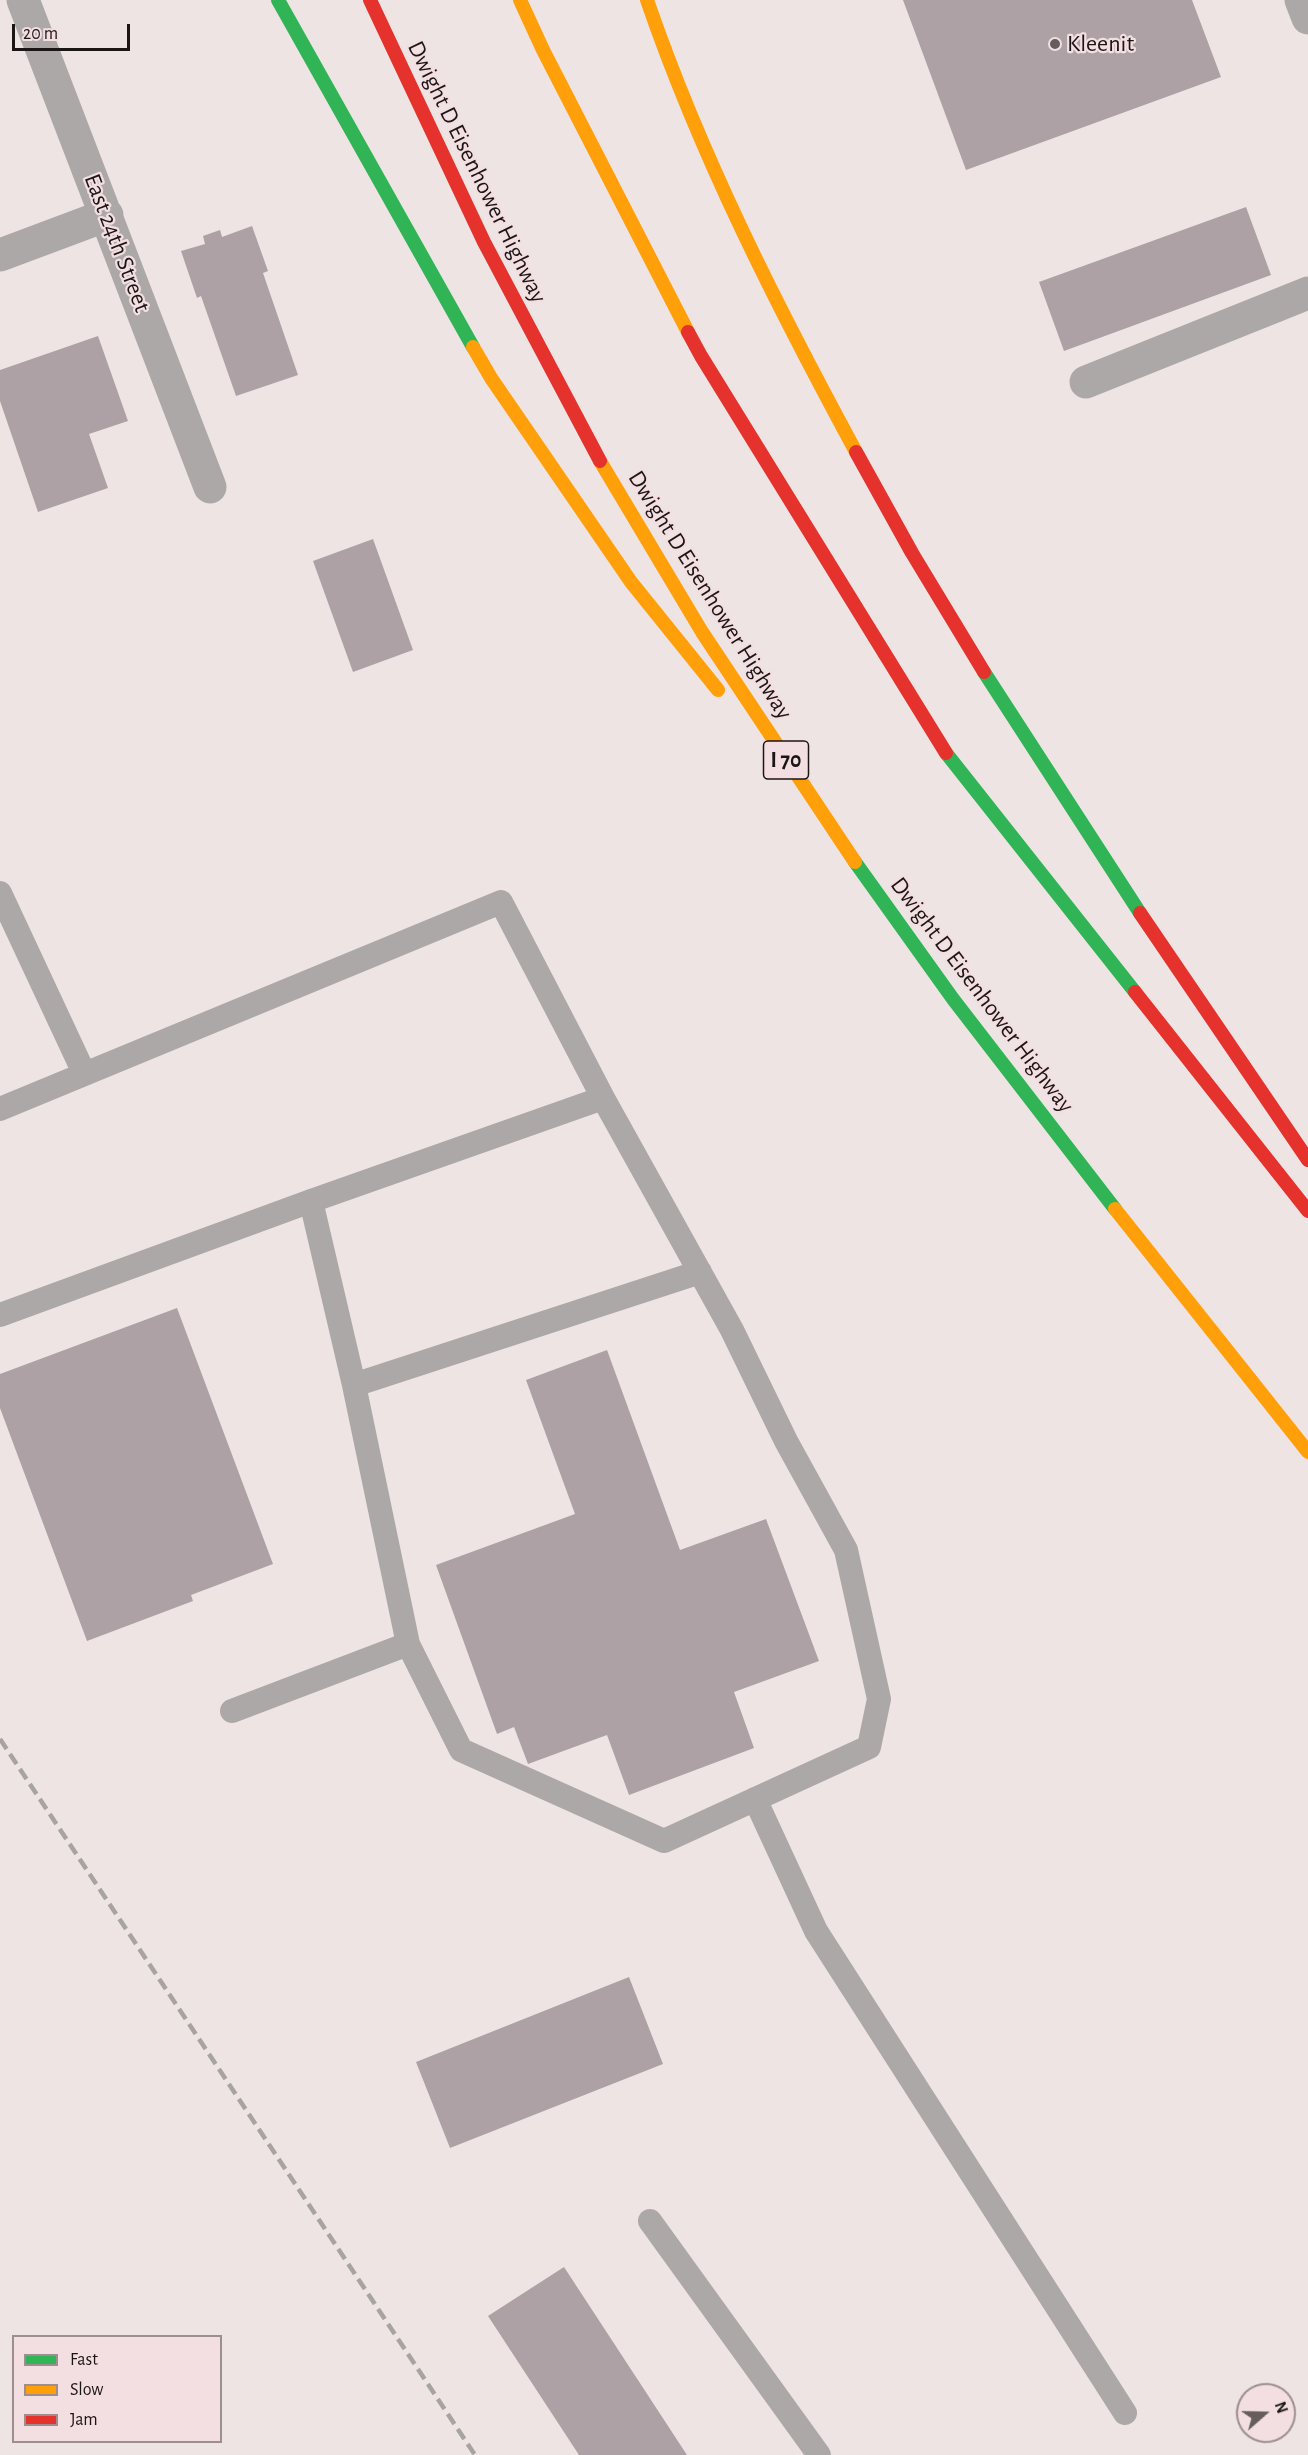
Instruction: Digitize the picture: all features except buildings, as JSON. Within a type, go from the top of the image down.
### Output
[{"type":"highway","points":[[278,0],[491,378],[631,582],[726,701]]},
{"type":"highway","name":"Dwight D Eisenhower Highway","points":[[370,0],[448,169],[522,316],[606,469],[700,629],[866,877],[953,998],[1039,1113],[1308,1452]]},
{"type":"highway","points":[[520,0],[548,60],[701,356],[948,756],[1308,1212]]},
{"type":"highway","points":[[647,0],[678,85],[730,206],[866,473],[956,627],[1021,731],[1308,1160]]},
{"type":"highway","points":[[756,738],[866,877]]},
{"type":"street","name":"East 24th Street","points":[[23,0],[210,487]]},
{"type":"street","points":[[1301,0],[1308,18]]},
{"type":"street","points":[[0,255],[107,215]]},
{"type":"street","points":[[1086,382],[1308,293]]},
{"type":"lane","points":[[0,893],[84,1073]]},
{"type":"lane","points":[[0,1109],[501,903],[603,1098],[732,1330],[786,1441],[846,1550],[879,1699],[869,1747],[664,1841],[461,1750],[408,1644],[354,1385],[311,1201]]},
{"type":"lane","points":[[0,1315],[311,1201],[603,1098]]},
{"type":"lane","points":[[354,1385],[700,1272]]},
{"type":"lane","points":[[232,1711],[408,1644]]},
{"type":"lane","points":[[754,1799],[816,1931],[1125,2413]]},
{"type":"lane","points":[[650,2221],[819,2455]]},
{"type":"railway","points":[[0,1739],[475,2455]]},
{"type":"traffic: fast","points":[[278,0],[473,347]]},
{"type":"traffic: fast","points":[[984,672],[1140,913]]},
{"type":"traffic: fast","points":[[946,753],[1135,992]]},
{"type":"traffic: fast","points":[[855,862],[953,999],[1115,1209]]},
{"type":"traffic: slow","points":[[520,0],[543,50],[688,332]]},
{"type":"traffic: slow","points":[[647,0],[668,59],[716,174],[769,286],[856,452]]},
{"type":"traffic: slow","points":[[473,347],[491,378],[631,582],[718,690]]},
{"type":"traffic: slow","points":[[600,461],[702,632],[855,862]]},
{"type":"traffic: slow","points":[[1115,1209],[1308,1452]]},
{"type":"traffic: jam","points":[[370,0],[484,242],[600,461]]},
{"type":"traffic: jam","points":[[688,332],[946,753]]},
{"type":"traffic: jam","points":[[856,452],[912,553],[984,672]]},
{"type":"traffic: jam","points":[[1140,913],[1308,1160]]},
{"type":"traffic: jam","points":[[1135,992],[1308,1211]]},
{"type":"place","name":"Kleenit","points":[[1055,44]]}]
